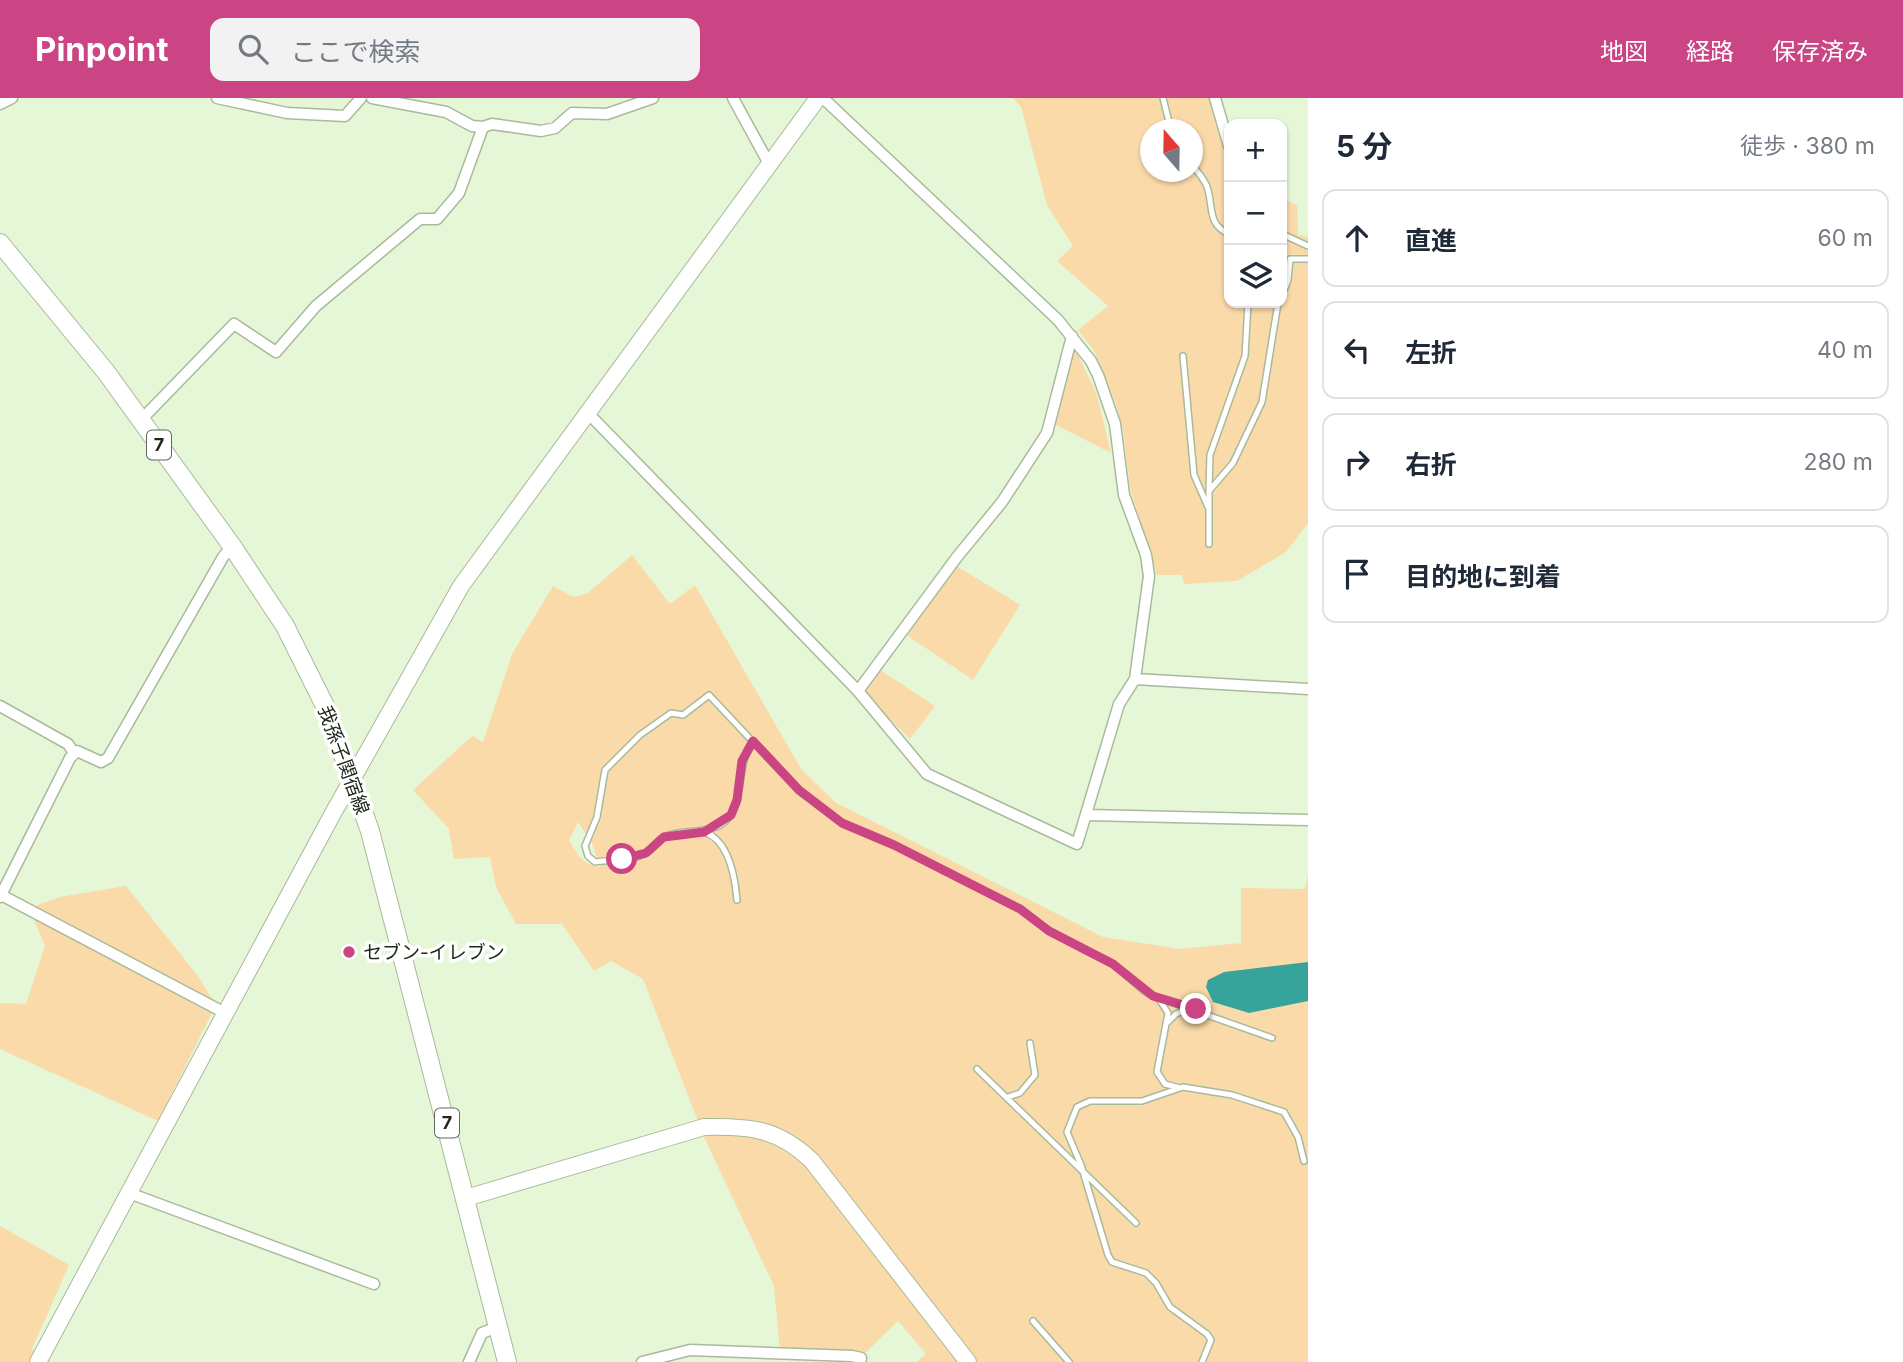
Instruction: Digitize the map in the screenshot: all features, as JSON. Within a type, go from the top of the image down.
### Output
[{"type":"main road","name":"我孫子関宿線","points":[[0,243],[141,420],[232,546],[302,658],[336,731],[354,778],[507,1362]]},
{"type":"street","points":[[0,104],[12,98]]},
{"type":"street","points":[[217,98],[287,113],[345,116],[361,98]]},
{"type":"street","points":[[372,98],[446,112],[483,127],[492,124],[541,131],[555,128],[572,113],[607,114],[653,98]]},
{"type":"street","points":[[733,98],[769,164]]},
{"type":"street","points":[[38,1362],[225,1013],[461,586],[586,411],[820,98],[1072,336],[1091,361],[1115,424],[1124,495],[1146,555],[1149,576],[1135,679],[1119,704],[1077,844],[927,774],[858,691],[586,411]]},
{"type":"street","points":[[1215,98],[1224,129]]},
{"type":"street","points":[[141,420],[234,324],[276,352],[316,306],[401,234],[420,219],[437,219],[459,193],[483,127]]},
{"type":"street","points":[[858,691],[957,557],[1002,502],[1046,433],[1072,336]]},
{"type":"street","points":[[0,706],[68,744],[74,753],[101,762],[108,758],[223,557],[232,546]]},
{"type":"street","points":[[1135,679],[1308,689]]},
{"type":"street","points":[[74,753],[1,896],[225,1013]]},
{"type":"street","points":[[1087,815],[1308,820]]},
{"type":"street","points":[[466,1199],[704,1127],[735,1126],[762,1131],[792,1142],[812,1161],[968,1362]]},
{"type":"street","points":[[129,1194],[374,1284]]},
{"type":"street","points":[[469,1362],[482,1334],[497,1327]]},
{"type":"street","points":[[642,1362],[690,1350],[852,1356],[861,1358],[860,1362]]},
{"type":"lane","points":[[1163,98],[1168,119]]},
{"type":"lane","points":[[1203,179],[1206,183],[1211,217],[1224,232]]},
{"type":"lane","points":[[1287,236],[1308,246]]},
{"type":"lane","points":[[1287,282],[1290,259],[1308,259]]},
{"type":"lane","points":[[1209,544],[1210,455],[1245,356],[1248,308]]},
{"type":"lane","points":[[1209,491],[1233,463],[1262,402],[1277,308]]},
{"type":"lane","points":[[1183,356],[1194,475],[1210,510]]},
{"type":"lane","points":[[737,900],[732,870],[721,843],[713,834],[704,832],[664,837],[646,853],[595,862],[588,856],[585,846],[597,817],[605,770],[640,735],[671,713],[683,715],[709,695],[799,790],[842,823],[894,845],[1020,909],[1049,931],[1113,964],[1164,1005],[1168,1022],[1157,1072],[1165,1084],[1232,1095],[1279,1108],[1298,1137],[1304,1161]]},
{"type":"lane","points":[[704,832],[731,815],[737,800],[742,761],[753,741]]},
{"type":"lane","points":[[1153,996],[1272,1038]]},
{"type":"lane","points":[[1168,1022],[1176,1014],[1192,1008]]},
{"type":"lane","points":[[1008,1097],[1020,1093],[1035,1075],[1030,1042]]},
{"type":"lane","points":[[977,1069],[1136,1223]]},
{"type":"lane","points":[[1180,1088],[1142,1101],[1090,1101],[1077,1107],[1067,1132],[1112,1262],[1146,1273],[1156,1283],[1170,1307],[1207,1334],[1211,1340],[1210,1348],[1202,1362]]},
{"type":"lane","points":[[1033,1321],[1069,1362]]},
{"type":"shaded area","points":[[1013,98],[1211,98],[1224,141],[1224,308],[1287,308],[1287,200],[1297,205],[1298,235],[1308,237],[1308,523],[1286,552],[1237,581],[1184,584],[1182,575],[1157,575],[1130,488],[1123,430],[1116,404],[1094,351],[1078,330],[1108,306],[1057,261],[1073,246],[1047,205],[1021,107]]},
{"type":"shaded area","points":[[1073,345],[1096,392],[1111,453],[1054,424]]},
{"type":"shaded area","points":[[632,555],[670,604],[695,585],[801,769],[836,803],[1103,937],[1180,949],[1241,943],[1241,888],[1305,889],[1308,875],[1308,1362],[916,1362],[926,1354],[898,1321],[864,1354],[780,1351],[774,1286],[704,1137],[643,979],[611,961],[594,971],[562,924],[516,924],[496,887],[490,857],[454,859],[449,829],[413,790],[472,736],[483,742],[512,654],[553,586],[574,597],[588,593]],"holes":[[[578,822],[591,841],[600,867],[585,861],[569,840]]]},
{"type":"shaded area","points":[[955,565],[1020,605],[973,680],[905,634]]},
{"type":"shaded area","points":[[880,670],[935,706],[910,739],[866,696],[864,691]]},
{"type":"shaded area","points":[[126,886],[198,976],[216,1005],[158,1121],[0,1049],[0,1003],[26,1004],[45,946],[29,908],[60,897]]},
{"type":"shaded area","points":[[0,1226],[69,1265],[32,1349],[51,1362],[0,1362]]},
{"type":"water","points":[[1308,962],[1308,1001],[1249,1013],[1213,1002],[1206,987],[1208,980],[1224,972]]},
{"type":"place","name":"セブン-イレブン","points":[[349,952]]},
{"type":"route","points":[[622,859],[646,853],[664,837],[704,832],[731,815],[737,800],[742,761],[753,741],[799,790],[842,823],[894,845],[1020,909],[1049,931],[1113,964],[1153,996],[1196,1009]]}]
